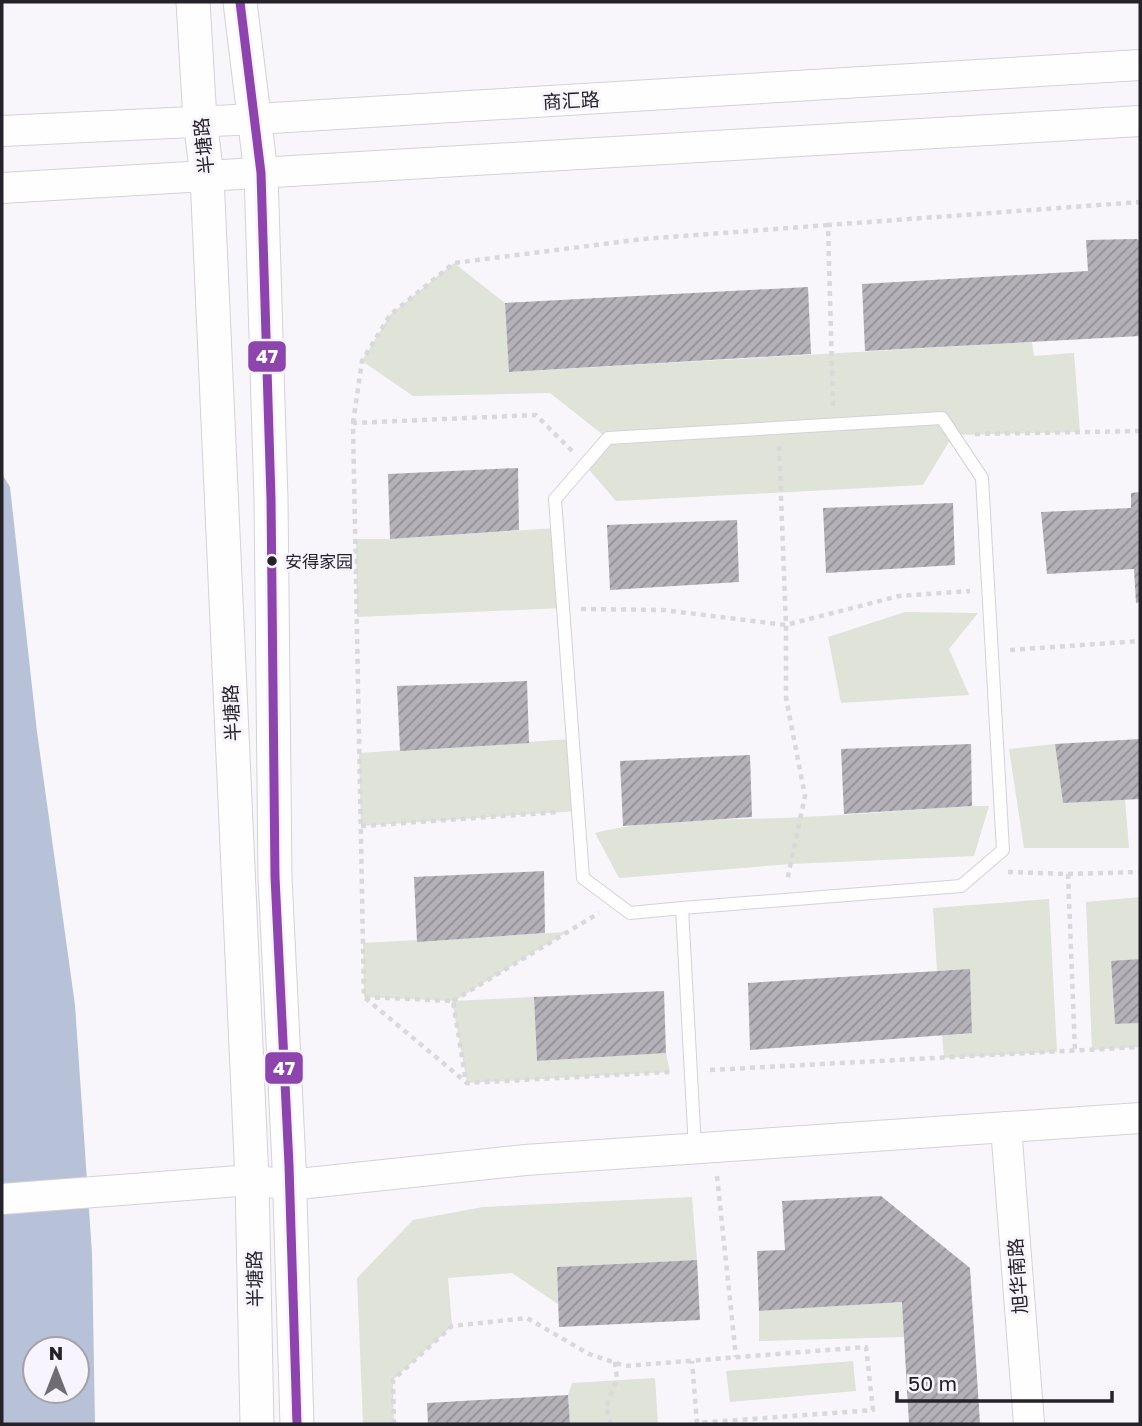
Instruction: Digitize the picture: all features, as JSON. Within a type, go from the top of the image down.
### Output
[{"type":"main road","name":"半塘路","points":[[193,2],[200,120],[207,176],[252,1180],[257,1424]]},
{"type":"main road","name":"半塘路","points":[[240,2],[261,173],[271,499],[275,877],[297,1424]]},
{"type":"street","name":"商汇路","points":[[2,131],[256,119],[1140,65]]},
{"type":"street","points":[[2,188],[1140,121]]},
{"type":"street","points":[[2,1199],[252,1180],[289,1185],[525,1160],[1140,1118]]},
{"type":"street","name":"旭华南路","points":[[1006,1127],[1029,1424]]},
{"type":"lane","points":[[942,418],[982,478],[1003,850],[961,886],[630,913],[583,878],[555,499],[608,438],[834,424],[942,418]]},
{"type":"lane","points":[[682,908],[704,1148]]},
{"type":"path","points":[[353,423],[362,361],[390,315],[454,264],[643,239],[1140,202]]},
{"type":"path","points":[[828,225],[834,424]]},
{"type":"path","points":[[778,428],[786,625],[786,698],[805,796],[783,901]]},
{"type":"path","points":[[953,435],[1140,431]]},
{"type":"path","points":[[563,608],[663,610],[786,625],[899,596],[989,590]]},
{"type":"path","points":[[992,652],[1140,641]]},
{"type":"path","points":[[361,826],[578,811]]},
{"type":"path","points":[[980,870],[1068,874],[1140,872]]},
{"type":"path","points":[[1068,874],[1075,1051]]},
{"type":"path","points":[[364,997],[453,1001],[617,902]]},
{"type":"path","points":[[453,1001],[467,1083]]},
{"type":"path","points":[[704,1148],[736,1357]]},
{"type":"path","points":[[394,1424],[393,1380],[452,1326],[527,1318],[589,1354],[625,1366],[692,1360],[866,1347],[873,1410],[697,1424],[692,1360]]},
{"type":"path","points":[[611,1424],[606,1408],[617,1379],[615,1362]]},
{"type":"shaded area","points":[[454,263],[505,303],[510,372],[1032,342],[1034,356],[1074,353],[1080,432],[953,435],[923,485],[616,501],[585,465],[607,438],[550,393],[413,396],[362,361],[390,315]]},
{"type":"shaded area","points":[[557,528],[563,608],[357,617],[356,539]]},
{"type":"shaded area","points":[[905,612],[978,613],[949,649],[969,695],[841,703],[828,637]]},
{"type":"shaded area","points":[[572,739],[578,811],[361,826],[359,753]]},
{"type":"shaded area","points":[[1055,744],[1063,803],[1125,799],[1129,848],[1024,848],[1009,749]]},
{"type":"shaded area","points":[[989,806],[974,856],[791,864],[619,878],[595,833],[672,822]]},
{"type":"shaded area","points":[[1140,897],[1140,959],[1111,962],[1115,1024],[1140,1023],[1140,1047],[1092,1050],[1086,902]]},
{"type":"shaded area","points":[[1049,899],[1057,1052],[944,1058],[942,1035],[972,1032],[970,970],[937,971],[933,908]]},
{"type":"shaded area","points":[[567,932],[454,1001],[534,997],[537,1061],[666,1053],[670,1072],[467,1083],[452,1001],[364,997],[363,943]]},
{"type":"shaded area","points":[[692,1197],[697,1260],[557,1267],[558,1304],[512,1273],[448,1278],[452,1326],[393,1380],[394,1424],[363,1424],[357,1278],[413,1220],[483,1207]]},
{"type":"shaded area","points":[[903,1302],[904,1337],[759,1341],[759,1311]]},
{"type":"shaded area","points":[[853,1361],[856,1391],[730,1402],[726,1371]]},
{"type":"shaded area","points":[[655,1378],[658,1424],[570,1424],[568,1395],[572,1383]]},
{"type":"water","points":[[2,474],[10,487],[37,732],[75,1005],[92,1253],[95,1424],[2,1424]]},
{"type":"building","points":[[1137,239],[1140,242],[1140,336],[865,351],[862,284],[1088,271],[1086,240]]},
{"type":"building","points":[[808,287],[811,354],[509,372],[505,303]]},
{"type":"building","points":[[518,468],[519,530],[390,539],[388,474]]},
{"type":"building","points":[[1140,492],[1140,602],[1136,603],[1134,569],[1047,574],[1041,512],[1131,508],[1131,493]]},
{"type":"building","points":[[953,503],[955,565],[826,573],[823,508]]},
{"type":"building","points":[[737,520],[739,582],[610,590],[607,525]]},
{"type":"building","points":[[527,681],[529,743],[400,751],[397,686]]},
{"type":"building","points":[[1140,739],[1140,799],[1063,803],[1055,744]]},
{"type":"building","points":[[971,744],[972,806],[844,814],[841,749]]},
{"type":"building","points":[[750,755],[752,817],[623,826],[620,761]]},
{"type":"building","points":[[544,871],[545,933],[417,942],[414,877]]},
{"type":"building","points":[[1140,959],[1140,1023],[1115,1024],[1111,961]]},
{"type":"building","points":[[970,969],[972,1033],[750,1050],[748,983]]},
{"type":"building","points":[[664,991],[666,1053],[537,1061],[534,997]]},
{"type":"building","points":[[881,1196],[970,1268],[980,1424],[909,1424],[902,1302],[759,1311],[757,1251],[785,1250],[782,1201]]},
{"type":"building","points":[[697,1260],[700,1320],[559,1327],[557,1267]]},
{"type":"building","points":[[568,1395],[570,1424],[428,1424],[427,1403]]},
{"type":"transit line","name":"47","points":[[240,2],[261,173],[271,499],[275,877],[289,1165],[297,1424]]},
{"type":"place","name":"安得家园","points":[[272,561]]}]
